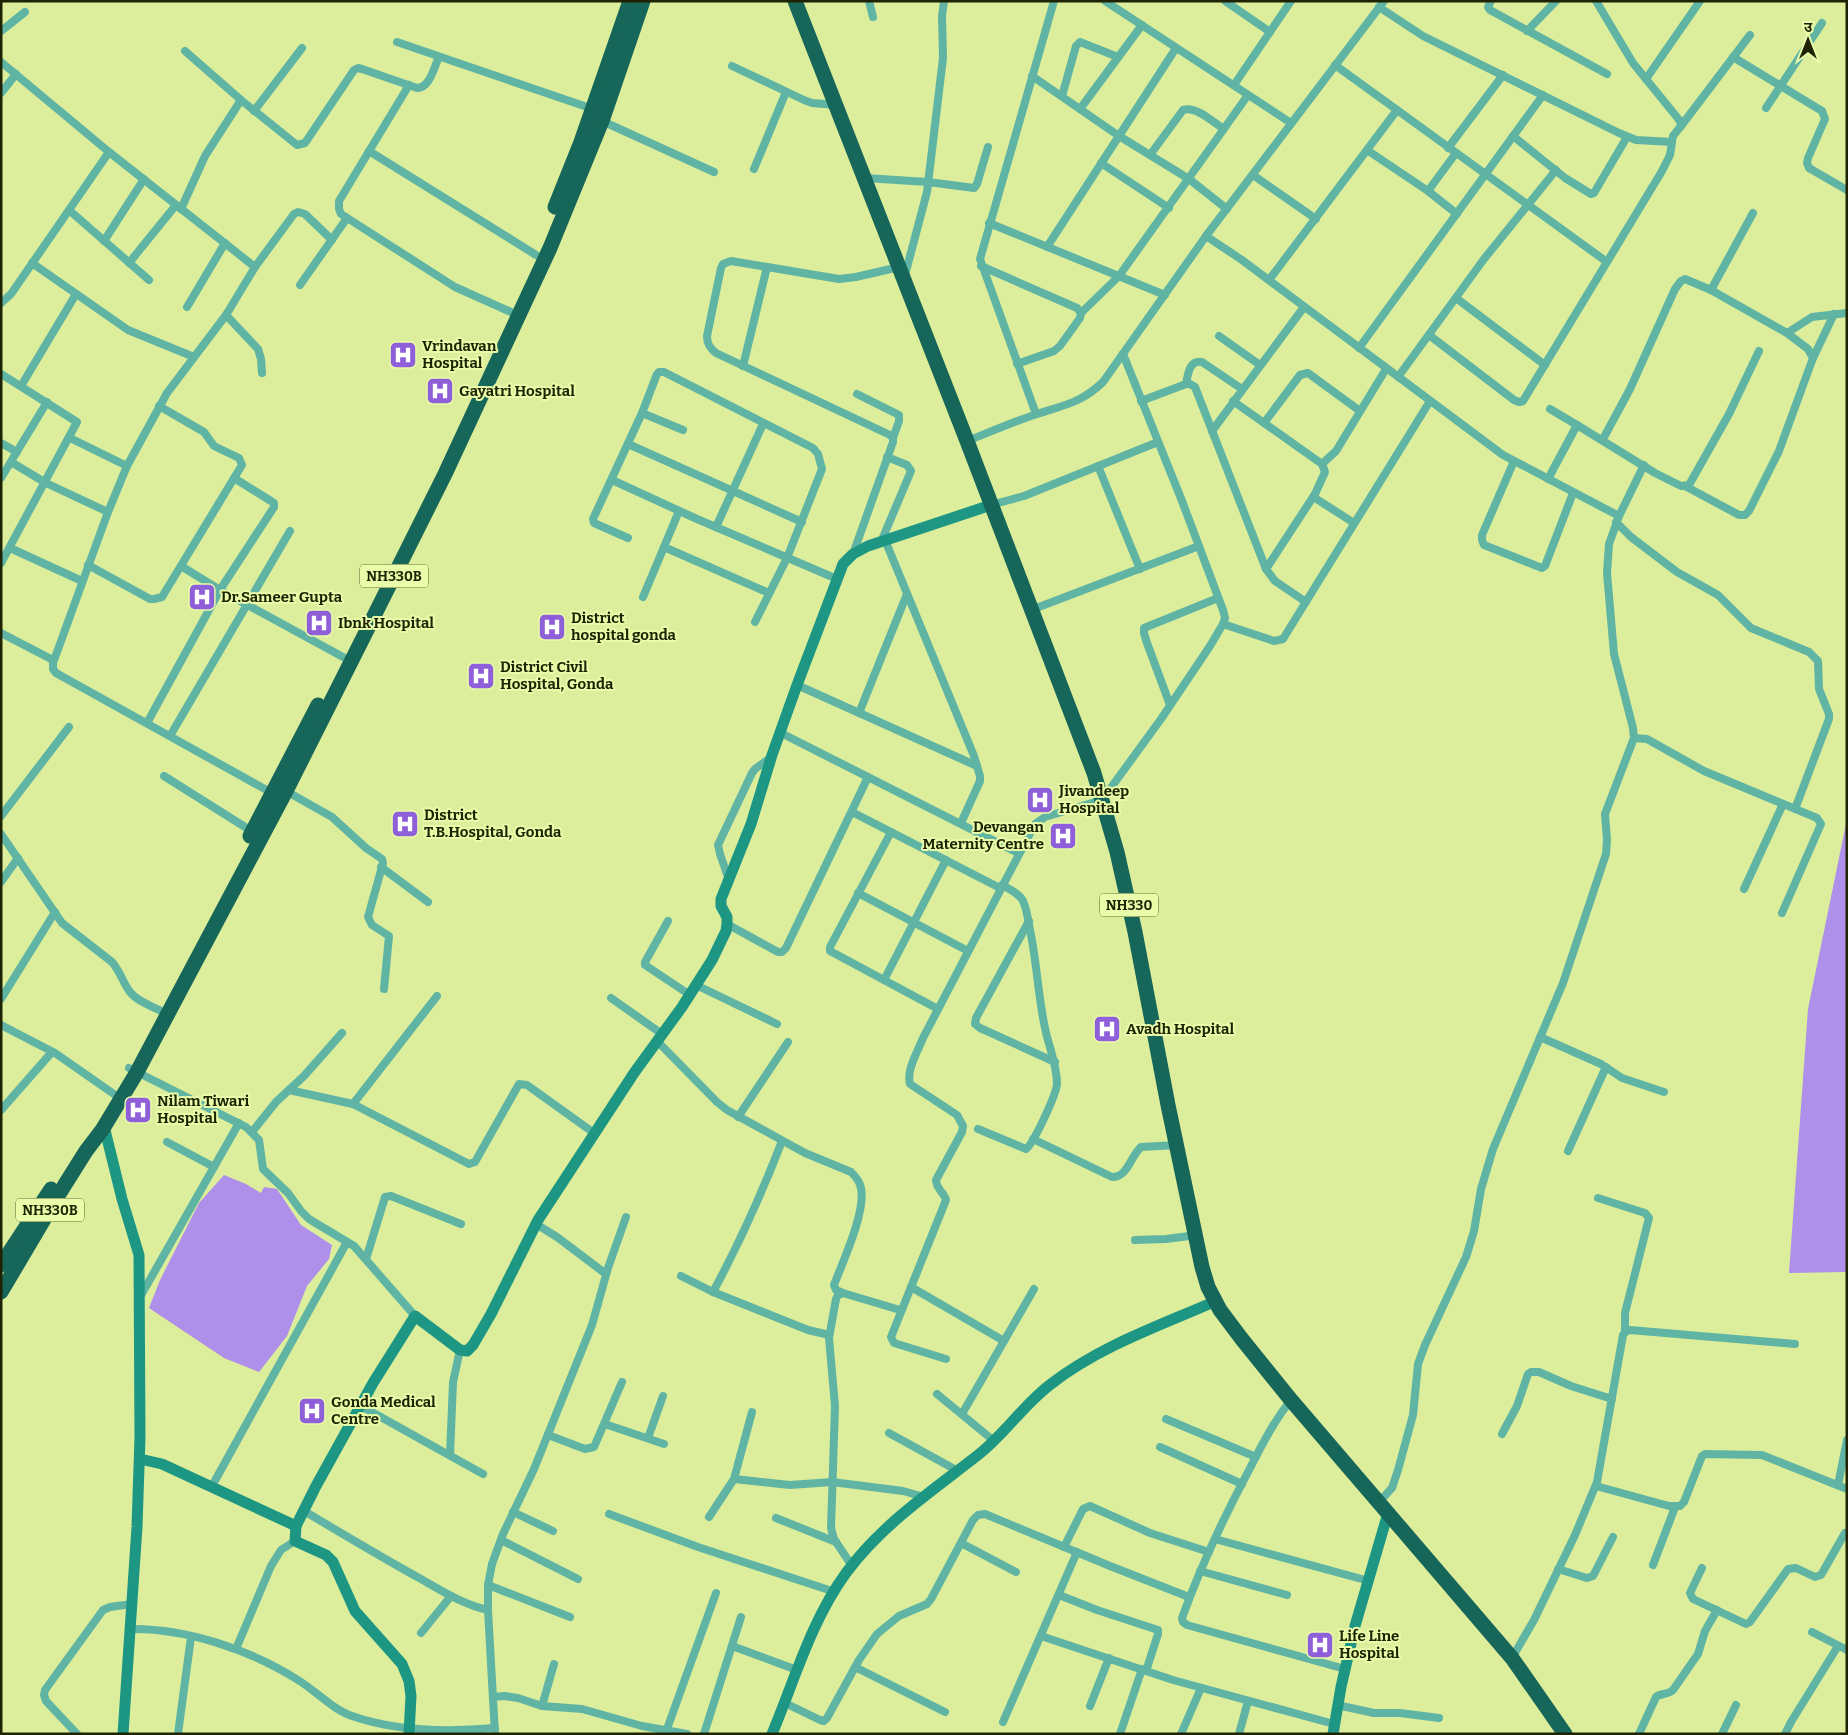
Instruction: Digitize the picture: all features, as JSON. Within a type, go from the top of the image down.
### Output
[{"type":"highway","name":"NH330B","points":[[1,1292],[64,1187],[104,1126],[445,474],[550,248],[597,115],[630,1]]},
{"type":"highway","name":"NH330B","points":[[133,1070],[252,832],[279,792],[343,656],[434,483],[597,115],[643,1]]},
{"type":"highway","name":"NH330","points":[[795,1],[837,105],[1094,773],[1117,852],[1135,932],[1202,1267],[1208,1287],[1241,1338],[1291,1400],[1512,1658],[1565,1734]]},
{"type":"highway","name":"NH330B","points":[[1,1265],[117,1098]]},
{"type":"street","points":[[869,1],[873,17]]},
{"type":"street","points":[[893,438],[716,353],[707,342],[707,336],[721,268],[723,264],[731,261],[839,278],[901,273],[924,204],[928,182],[943,58],[942,23],[944,1]]},
{"type":"street","points":[[1036,414],[981,266],[980,252],[1054,1]]},
{"type":"street","points":[[1105,1],[1292,123]]},
{"type":"street","points":[[1225,1],[1270,32]]},
{"type":"street","points":[[1234,86],[1291,1]]},
{"type":"street","points":[[1491,1],[1488,7],[1490,10],[1606,74]]},
{"type":"street","points":[[1527,31],[1556,1]]},
{"type":"street","points":[[1596,1],[1633,63],[1680,121],[1680,127]]},
{"type":"street","points":[[1646,78],[1700,1]]},
{"type":"street","points":[[967,441],[1036,414],[1077,401],[1090,394],[1103,382],[1206,236],[1381,4],[1423,36],[1628,137],[1636,140],[1673,139]]},
{"type":"street","points":[[1,32],[26,12]]},
{"type":"street","points":[[1766,108],[1822,23]]},
{"type":"street","points":[[1080,109],[1142,26]]},
{"type":"street","points":[[1429,335],[1514,400],[1523,401],[1662,171],[1670,155],[1673,139],[1680,127],[1750,35]]},
{"type":"street","points":[[397,42],[597,115],[714,172]]},
{"type":"street","points":[[1062,96],[1076,46],[1080,42],[1118,57]]},
{"type":"street","points":[[254,111],[302,48]]},
{"type":"street","points":[[1047,247],[1176,48]]},
{"type":"street","points":[[185,51],[292,143],[301,145],[305,143],[354,70],[358,68],[409,86],[424,87],[439,57]]},
{"type":"street","points":[[1733,57],[1822,111],[1825,120],[1807,163],[1809,168],[1847,190]]},
{"type":"street","points":[[1,62],[109,152],[255,267]]},
{"type":"street","points":[[1336,65],[1606,262]]},
{"type":"street","points":[[732,66],[812,103],[837,105]]},
{"type":"street","points":[[1,93],[16,74]]},
{"type":"street","points":[[1448,148],[1503,75]]},
{"type":"street","points":[[1032,76],[1119,136],[1190,179],[1227,208]]},
{"type":"street","points":[[409,86],[339,201],[338,209],[347,218],[455,287],[510,312]]},
{"type":"street","points":[[754,169],[786,92]]},
{"type":"street","points":[[1018,364],[1048,354],[1060,346],[1080,318],[1081,313],[1119,276],[1190,179],[1248,95]]},
{"type":"street","points":[[1358,348],[1543,95]]},
{"type":"street","points":[[130,263],[179,207],[205,156],[241,100]]},
{"type":"street","points":[[1150,155],[1183,110],[1193,110],[1224,129]]},
{"type":"street","points":[[1269,280],[1397,110]]},
{"type":"street","points":[[1514,136],[1556,170],[1587,192],[1594,193],[1628,137]]},
{"type":"street","points":[[865,178],[928,182],[974,188],[977,184],[988,147]]},
{"type":"street","points":[[1367,150],[1428,191],[1457,214]]},
{"type":"street","points":[[369,151],[536,255]]},
{"type":"street","points":[[1,303],[11,294],[109,152]]},
{"type":"street","points":[[1428,191],[1456,153]]},
{"type":"street","points":[[1101,163],[1168,208]]},
{"type":"street","points":[[1398,377],[1484,259],[1556,170]]},
{"type":"street","points":[[1253,175],[1316,219]]},
{"type":"street","points":[[104,241],[144,180]]},
{"type":"street","points":[[69,210],[149,280]]},
{"type":"street","points":[[332,240],[306,214],[298,212],[294,214],[255,267],[226,315],[159,406],[127,466],[108,512],[53,660],[53,669],[56,673],[170,736],[332,817],[366,848],[379,856],[382,859],[381,867],[368,917],[372,925],[389,936],[384,989]]},
{"type":"street","points":[[1711,290],[1753,213]]},
{"type":"street","points":[[300,285],[347,218]]},
{"type":"street","points":[[989,223],[1165,295]]},
{"type":"street","points":[[1206,236],[1242,260],[1503,455],[1617,519],[1631,537],[1677,572],[1718,595],[1751,628],[1809,652],[1818,661],[1820,694],[1829,714],[1829,719],[1795,809]]},
{"type":"street","points":[[187,307],[225,243]]},
{"type":"street","points":[[32,263],[128,330],[194,357]]},
{"type":"street","points":[[981,266],[1077,308],[1081,313]]},
{"type":"street","points":[[743,366],[767,267]]},
{"type":"street","points":[[1603,440],[1630,389],[1678,285],[1685,279],[1711,290],[1787,334],[1808,349],[1813,358]]},
{"type":"street","points":[[20,386],[76,294]]},
{"type":"street","points":[[1456,298],[1545,365]]},
{"type":"street","points":[[1212,431],[1304,307]]},
{"type":"street","points":[[1787,334],[1812,316],[1847,313]]},
{"type":"street","points":[[1550,410],[1681,486],[1686,486],[1739,515],[1745,515],[1749,511],[1778,451],[1813,358],[1834,314]]},
{"type":"street","points":[[226,315],[258,350],[262,373]]},
{"type":"street","points":[[1220,336],[1260,365]]},
{"type":"street","points":[[1686,486],[1689,485],[1729,414],[1759,351]]},
{"type":"street","points":[[946,1359],[894,1342],[891,1336],[946,1200],[936,1184],[936,1180],[962,1132],[963,1126],[957,1116],[910,1084],[912,1067],[923,1038],[1034,824],[1075,807],[1102,800],[1170,705],[1223,624],[1223,610],[1122,354]]},
{"type":"street","points":[[1186,384],[1189,371],[1194,363],[1202,362],[1242,390]]},
{"type":"street","points":[[1322,464],[1336,451],[1386,369]]},
{"type":"street","points":[[628,538],[594,523],[594,513],[612,480],[659,372],[664,372],[762,424],[813,448],[818,454],[822,469],[787,558],[755,622]]},
{"type":"street","points":[[1264,423],[1303,373],[1308,373],[1360,411]]},
{"type":"street","points":[[1,374],[77,422],[1,564]]},
{"type":"street","points":[[1141,401],[1186,384],[1194,386],[1266,569],[1275,581],[1306,602]]},
{"type":"street","points":[[853,554],[900,421],[899,415],[857,394]]},
{"type":"street","points":[[1234,401],[1322,464],[1325,472],[1314,494],[1266,569]]},
{"type":"street","points":[[1223,624],[1279,641],[1283,639],[1430,401]]},
{"type":"street","points":[[1,478],[47,402]]},
{"type":"street","points":[[88,565],[150,599],[162,596],[242,465],[239,458],[214,446],[204,432],[159,406]]},
{"type":"street","points":[[642,413],[683,430]]},
{"type":"street","points":[[716,527],[762,424]]},
{"type":"street","points":[[1548,479],[1577,425]]},
{"type":"street","points":[[70,438],[127,466]]},
{"type":"street","points":[[133,1070],[239,1123],[252,1132],[260,1140],[261,1163],[267,1174],[288,1193],[309,1220],[354,1246],[415,1316],[460,1350],[467,1351],[473,1345],[491,1314],[536,1224],[594,1132],[690,995],[712,960],[726,931],[728,917],[721,906],[721,899],[751,824],[771,758],[843,564],[853,554],[883,541],[1024,496],[1158,442]]},
{"type":"street","points":[[1,443],[17,452]]},
{"type":"street","points":[[628,444],[802,522]]},
{"type":"street","points":[[888,457],[906,465],[911,471],[883,541],[907,594],[980,776],[980,781],[961,823]]},
{"type":"street","points":[[1514,461],[1482,535],[1484,545],[1542,568],[1545,566],[1573,493]]},
{"type":"street","points":[[11,462],[46,483],[108,512]]},
{"type":"street","points":[[1041,1636],[1333,1729],[1344,1669],[1368,1581],[1384,1507],[1392,1488],[1413,1415],[1418,1364],[1466,1257],[1493,1149],[1563,983],[1606,854],[1605,814],[1634,738],[1614,654],[1607,573],[1609,544],[1617,519],[1644,465]]},
{"type":"street","points":[[1098,466],[1140,569]]},
{"type":"street","points":[[147,723],[220,590],[274,507],[271,500],[234,478]]},
{"type":"street","points":[[612,480],[837,579]]},
{"type":"street","points":[[1314,494],[1318,501],[1354,523]]},
{"type":"street","points":[[643,598],[679,511]]},
{"type":"street","points":[[170,736],[290,531]]},
{"type":"street","points":[[1031,610],[1199,546]]},
{"type":"street","points":[[664,547],[770,593]]},
{"type":"street","points":[[10,548],[82,581]]},
{"type":"street","points":[[180,566],[247,605],[343,656]]},
{"type":"street","points":[[859,713],[907,594]]},
{"type":"street","points":[[1170,705],[1147,643],[1144,628],[1218,598]]},
{"type":"street","points":[[1,633],[53,660]]},
{"type":"street","points":[[797,685],[977,766]]},
{"type":"street","points":[[1,816],[69,727]]},
{"type":"street","points":[[781,733],[1018,853]]},
{"type":"street","points":[[1634,738],[1646,739],[1704,770],[1818,818],[1820,824],[1782,913]]},
{"type":"street","points":[[729,880],[718,845],[752,773],[771,758]]},
{"type":"street","points":[[164,776],[252,832]]},
{"type":"street","points":[[727,924],[778,952],[782,952],[786,948],[868,777]]},
{"type":"street","points":[[1744,889],[1783,804]]},
{"type":"street","points":[[852,812],[1018,894],[1022,899],[1029,921],[1036,956],[1045,1028],[1054,1062],[1057,1085],[1055,1094],[1028,1148],[1023,1149],[978,1129]]},
{"type":"street","points":[[891,832],[830,947],[830,951],[938,1009]]},
{"type":"street","points":[[1,834],[55,912],[72,932],[117,968],[130,992],[136,998],[161,1011]]},
{"type":"street","points":[[1,882],[18,858]]},
{"type":"street","points":[[884,980],[946,860]]},
{"type":"street","points":[[381,867],[428,902]]},
{"type":"street","points":[[858,893],[968,951]]},
{"type":"street","points":[[1,999],[55,912]]},
{"type":"street","points":[[668,921],[645,962],[645,966],[690,995]]},
{"type":"street","points":[[1029,921],[976,1018],[975,1024],[1054,1062]]},
{"type":"street","points":[[696,985],[777,1024]]},
{"type":"street","points":[[353,1104],[437,996]]},
{"type":"street","points":[[612,998],[659,1037],[717,1102],[738,1117],[782,1141],[851,1172],[861,1186],[860,1211],[834,1285],[836,1290],[844,1294],[900,1310]]},
{"type":"street","points":[[1,1025],[52,1052],[117,1098]]},
{"type":"street","points":[[252,1132],[276,1102],[304,1076],[342,1033]]},
{"type":"street","points":[[1540,1037],[1606,1067],[1629,1080],[1664,1092]]},
{"type":"street","points":[[738,1117],[788,1042]]},
{"type":"street","points":[[1,1110],[52,1052]]},
{"type":"street","points":[[1568,1151],[1606,1067]]},
{"type":"street","points":[[289,1090],[353,1104],[469,1164],[475,1162],[520,1084],[527,1085],[594,1132]]},
{"type":"street","points":[[139,1297],[239,1123]]},
{"type":"street","points":[[104,1126],[138,1255],[140,1459],[123,1734]]},
{"type":"street","points":[[1033,1139],[1112,1177],[1118,1177],[1123,1174],[1141,1147],[1177,1145]]},
{"type":"street","points":[[713,1292],[752,1215],[782,1141]]},
{"type":"street","points":[[167,1142],[214,1167]]},
{"type":"street","points":[[366,1260],[384,1197],[391,1196],[461,1224]]},
{"type":"street","points":[[1598,1198],[1645,1213],[1649,1218],[1625,1312],[1626,1332]]},
{"type":"street","points":[[130,1629],[171,1632],[236,1649],[267,1662],[300,1681],[351,1716],[409,1730],[495,1731],[488,1610],[488,1585],[492,1564],[548,1435],[592,1325],[606,1274],[626,1217]]},
{"type":"street","points":[[536,1224],[557,1237],[606,1274]]},
{"type":"street","points":[[1135,1240],[1166,1239],[1196,1235]]},
{"type":"street","points":[[212,1486],[347,1242]]},
{"type":"street","points":[[681,1276],[713,1292],[808,1330],[829,1335]]},
{"type":"street","points":[[912,1287],[1004,1341]]},
{"type":"street","points":[[962,1414],[1034,1289]]},
{"type":"street","points":[[844,1294],[838,1295],[836,1299],[829,1335],[835,1406],[830,1528],[836,1542],[852,1566]]},
{"type":"street","points":[[772,1734],[805,1648],[835,1592],[852,1566],[896,1520],[994,1441],[1051,1383],[1088,1358],[1122,1340],[1216,1301]]},
{"type":"street","points":[[295,1541],[296,1526],[316,1486],[373,1382],[415,1316]]},
{"type":"street","points":[[1512,1658],[1528,1632],[1596,1486],[1600,1474],[1623,1335],[1630,1330],[1795,1344]]},
{"type":"street","points":[[450,1455],[453,1382],[460,1350]]},
{"type":"street","points":[[1502,1434],[1515,1411],[1528,1374],[1531,1372],[1539,1372],[1572,1386],[1612,1399]]},
{"type":"street","points":[[548,1435],[584,1449],[590,1449],[597,1443],[622,1382]]},
{"type":"street","points":[[937,1394],[994,1441]]},
{"type":"street","points":[[648,1438],[663,1396]]},
{"type":"street","points":[[1291,1400],[1274,1423],[1242,1484],[1200,1571],[1182,1618],[1183,1622],[1187,1625],[1344,1669]]},
{"type":"street","points":[[361,1406],[483,1474]]},
{"type":"street","points":[[709,1516],[734,1479],[752,1412]]},
{"type":"street","points":[[1166,1419],[1256,1457]]},
{"type":"street","points":[[605,1424],[664,1444]]},
{"type":"street","points":[[889,1433],[958,1471]]},
{"type":"street","points":[[1838,1485],[1847,1440]]},
{"type":"street","points":[[1160,1447],[1242,1484]]},
{"type":"street","points":[[1653,1565],[1675,1507],[1684,1502],[1702,1456],[1705,1454],[1762,1455],[1847,1489]]},
{"type":"street","points":[[140,1459],[162,1464],[296,1526]]},
{"type":"street","points":[[734,1479],[790,1485],[832,1482],[903,1491],[924,1498]]},
{"type":"street","points":[[1596,1486],[1675,1507]]},
{"type":"street","points":[[1064,1547],[1083,1509],[1090,1506],[1150,1533],[1209,1552]]},
{"type":"street","points":[[304,1511],[376,1555],[451,1596],[478,1608],[488,1610]]},
{"type":"street","points":[[513,1512],[553,1531]]},
{"type":"street","points":[[609,1514],[835,1592]]},
{"type":"street","points":[[785,1703],[824,1721],[855,1667],[877,1634],[900,1616],[927,1604],[932,1599],[973,1520],[978,1515],[985,1514],[1190,1597]]},
{"type":"street","points":[[776,1518],[836,1542]]},
{"type":"street","points":[[1702,1568],[1690,1593],[1691,1596],[1744,1623],[1750,1622],[1788,1569],[1796,1568],[1815,1578],[1821,1575],[1845,1533]]},
{"type":"street","points":[[1558,1569],[1587,1578],[1593,1576],[1613,1537]]},
{"type":"street","points":[[1215,1539],[1368,1581]]},
{"type":"street","points":[[501,1540],[578,1579]]},
{"type":"street","points":[[236,1649],[272,1566],[281,1550],[295,1541]]},
{"type":"street","points":[[295,1541],[326,1555],[333,1562],[355,1611],[402,1664],[409,1682],[409,1730]]},
{"type":"street","points":[[961,1543],[1016,1572]]},
{"type":"street","points":[[1003,1722],[1077,1552]]},
{"type":"street","points":[[1200,1571],[1287,1595]]},
{"type":"street","points":[[488,1585],[570,1617]]},
{"type":"street","points":[[668,1729],[716,1593]]},
{"type":"street","points":[[1059,1595],[1097,1610],[1155,1627],[1158,1630],[1120,1734]]},
{"type":"street","points":[[422,1633],[451,1596]]},
{"type":"street","points":[[77,1734],[68,1731],[46,1701],[45,1690],[103,1610],[110,1607],[132,1604]]},
{"type":"street","points":[[1639,1734],[1656,1697],[1670,1693],[1673,1690],[1698,1654],[1705,1631],[1717,1610]]},
{"type":"street","points":[[704,1734],[741,1617]]},
{"type":"street","points":[[1812,1632],[1847,1650]]},
{"type":"street","points":[[178,1734],[191,1637]]},
{"type":"street","points":[[732,1646],[797,1670]]},
{"type":"street","points":[[1785,1734],[1838,1646]]},
{"type":"street","points":[[1090,1706],[1108,1658]]},
{"type":"street","points":[[542,1706],[554,1664]]},
{"type":"street","points":[[855,1667],[945,1712]]},
{"type":"street","points":[[1181,1734],[1201,1688]]},
{"type":"street","points":[[493,1697],[504,1696],[518,1698],[542,1706],[582,1709],[642,1726],[668,1729],[687,1734]]},
{"type":"street","points":[[1239,1734],[1248,1702]]},
{"type":"street","points":[[1337,1705],[1374,1713],[1400,1713],[1439,1718]]},
{"type":"street","points":[[1722,1734],[1736,1705]]},
{"type":"street","points":[[639,1734],[642,1726]]},
{"type":"shaded area","points":[[1847,819],[1847,1272],[1789,1273],[1808,1009]]},
{"type":"shaded area","points":[[224,1175],[246,1184],[261,1193],[264,1187],[277,1189],[301,1225],[332,1245],[329,1259],[307,1286],[287,1336],[259,1372],[224,1358],[149,1308],[160,1280],[199,1203]]},
{"type":"place","name":"Vrindavan Hospital","points":[[403,355]]},
{"type":"place","name":"Gayatri Hospital","points":[[440,391]]},
{"type":"place","name":"Dr.Sameer Gupta","points":[[202,597]]},
{"type":"place","name":"Ibnk Hospital","points":[[319,623]]},
{"type":"place","name":"District hospital gonda","points":[[552,627]]},
{"type":"place","name":"District Civil Hospital, Gonda","points":[[481,676]]},
{"type":"place","name":"Jivandeep Hospital","points":[[1040,800]]},
{"type":"place","name":"District T.B.Hospital, Gonda","points":[[405,824]]},
{"type":"place","name":"Devangan Maternity Centre","points":[[1063,836]]},
{"type":"place","name":"Avadh Hospital","points":[[1107,1029]]},
{"type":"place","name":"Nilam Tiwari Hospital","points":[[138,1110]]},
{"type":"place","name":"Gonda Medical Centre","points":[[312,1411]]},
{"type":"place","name":"Life Line Hospital","points":[[1320,1645]]}]
